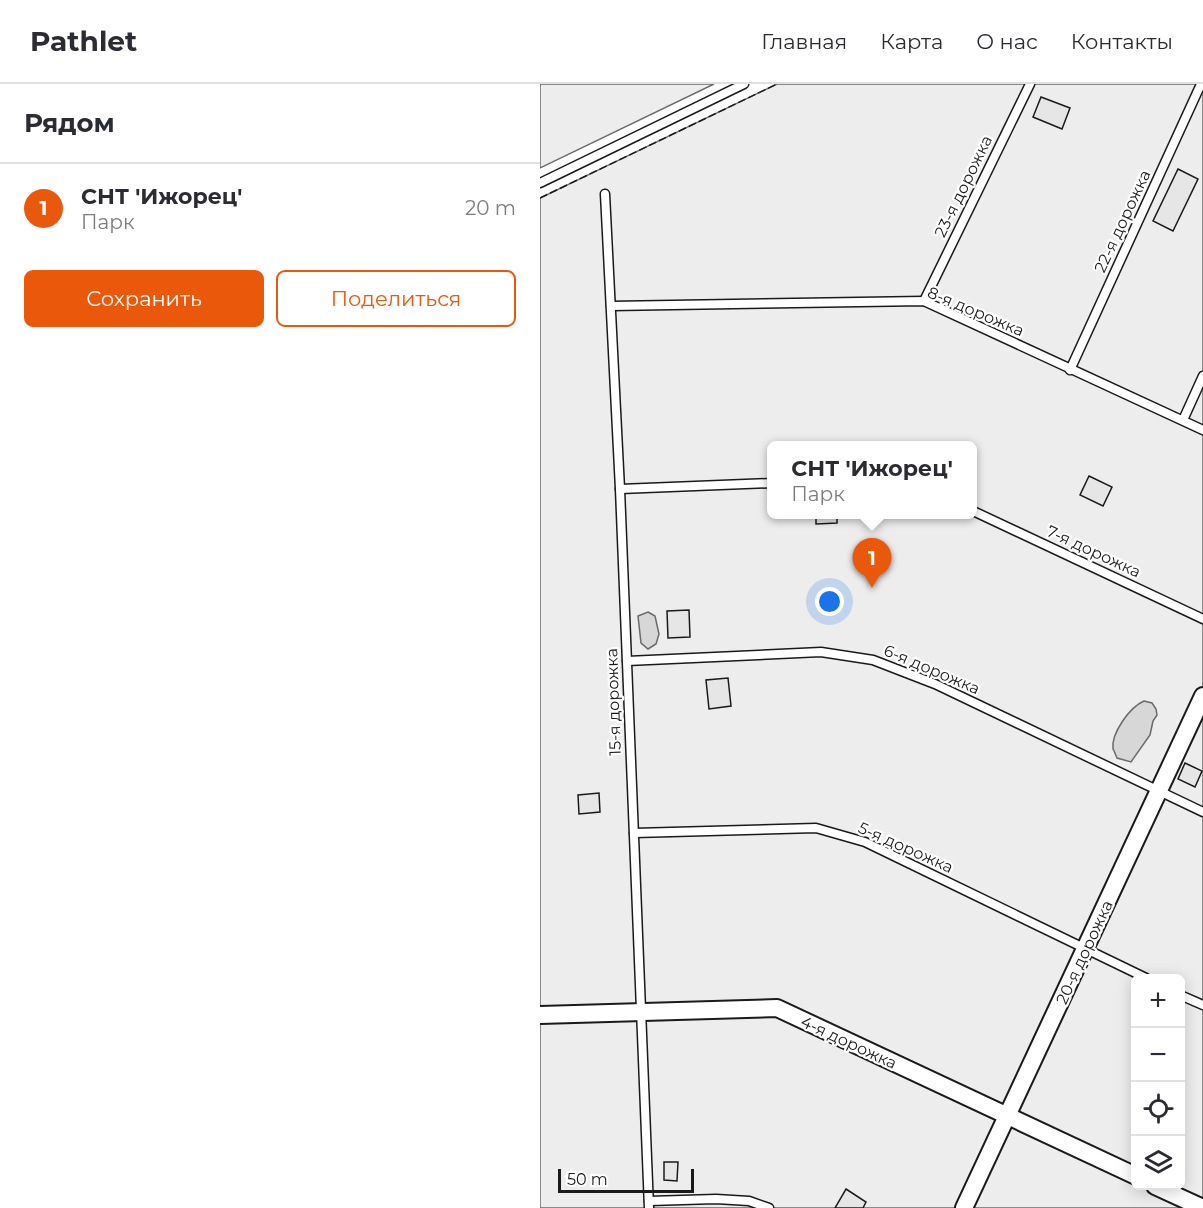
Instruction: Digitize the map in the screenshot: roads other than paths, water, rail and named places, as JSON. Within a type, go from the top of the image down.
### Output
[{"type":"street","name":"20-я дорожка","points":[[964,1208],[1203,696]]},
{"type":"street","name":"4-я дорожка","points":[[540,1015],[777,1008],[1131,1174]]},
{"type":"street","points":[[1165,1190],[1203,1208]]},
{"type":"lane","points":[[540,183],[744,84]]},
{"type":"lane","name":"23-я дорожка","points":[[924,301],[1030,84]]},
{"type":"lane","name":"22-я дорожка","points":[[1070,370],[1201,84]]},
{"type":"lane","name":"15-я дорожка","points":[[605,195],[620,489],[649,1204]]},
{"type":"lane","name":"8-я дорожка","points":[[611,306],[924,301],[1203,430]]},
{"type":"lane","points":[[1183,420],[1203,376]]},
{"type":"lane","points":[[620,489],[767,483]]},
{"type":"lane","name":"7-я дорожка","points":[[977,513],[1203,619]]},
{"type":"lane","name":"6-я дорожка","points":[[627,661],[821,652],[873,660],[935,684],[1203,812]]},
{"type":"lane","name":"5-я дорожка","points":[[634,833],[816,828],[865,842],[1137,974]]},
{"type":"lane","points":[[1185,997],[1203,1005]]},
{"type":"lane","points":[[649,1204],[716,1199],[749,1201],[769,1208]]},
{"type":"place","name":"СНТ 'Ижорец'","points":[[872,588]]}]
